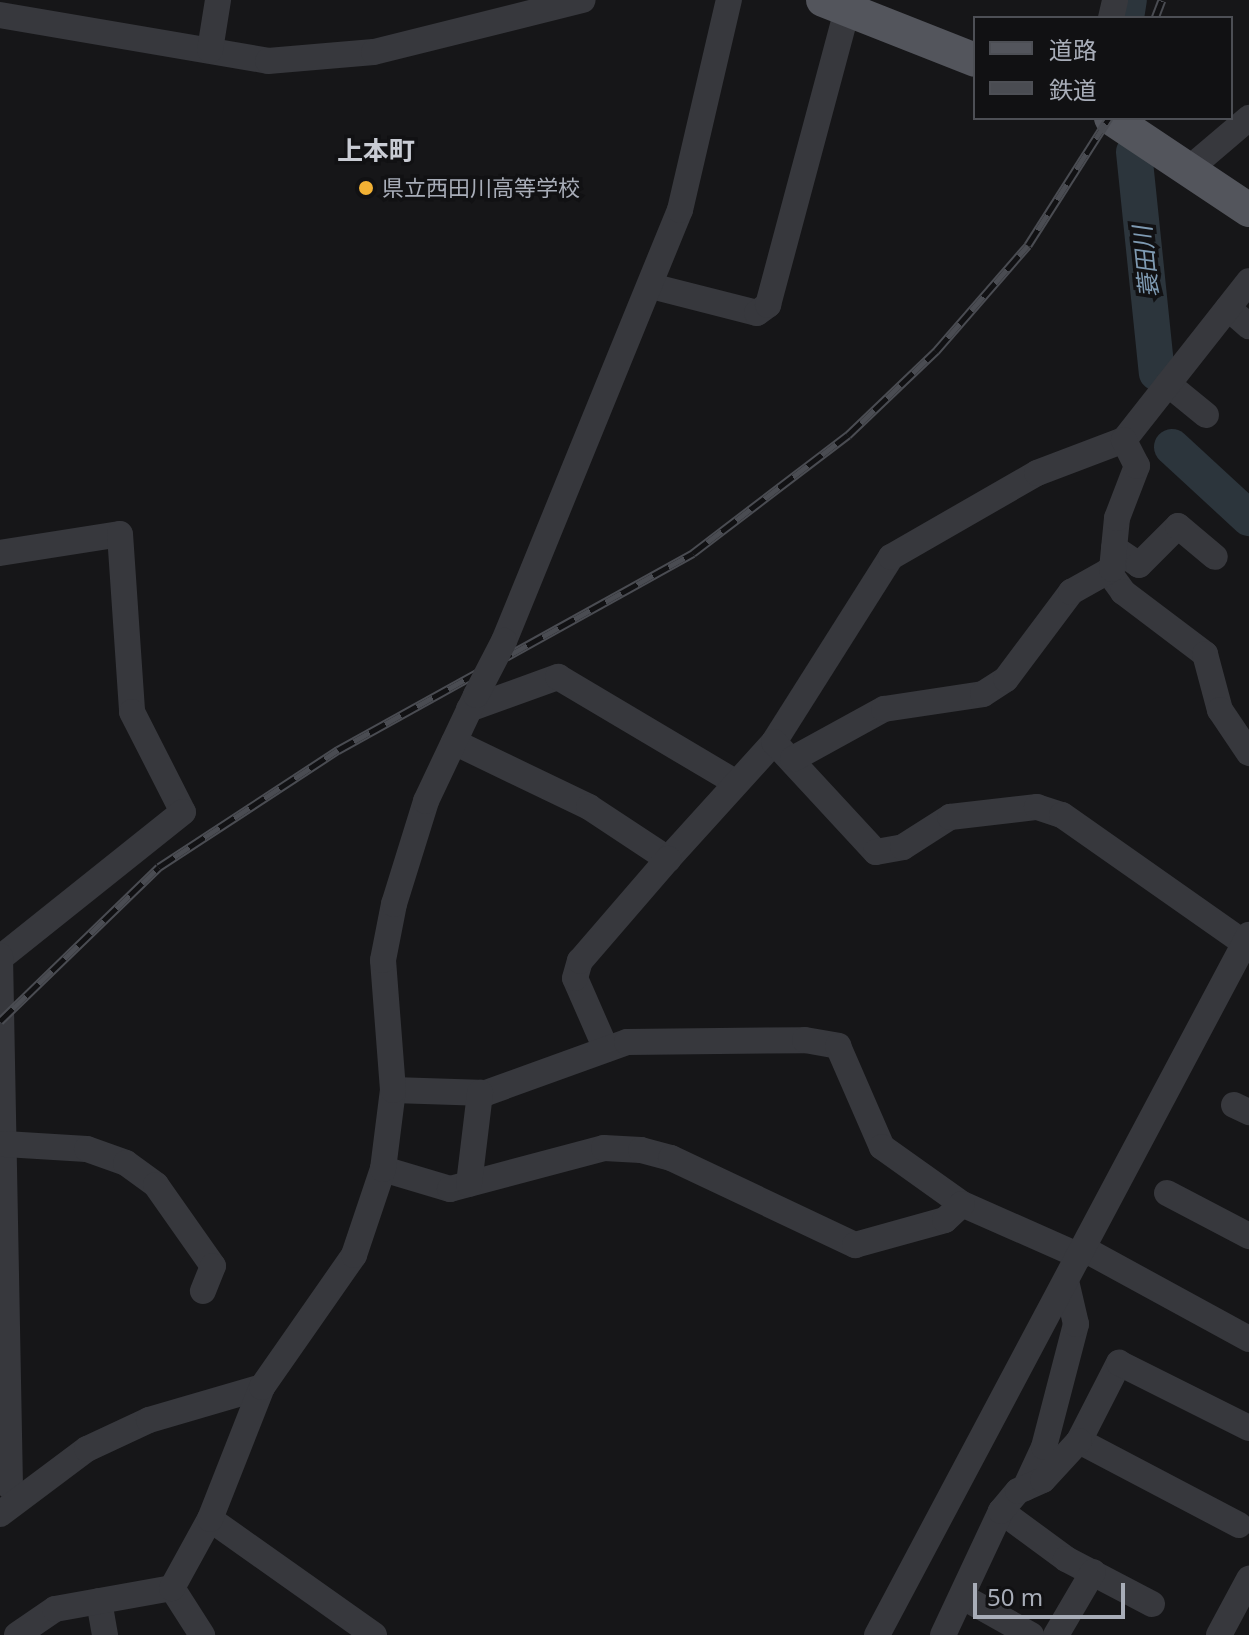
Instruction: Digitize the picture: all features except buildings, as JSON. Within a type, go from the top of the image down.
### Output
[{"type":"main road","points":[[839,4],[973,59]]},
{"type":"main road","points":[[1114,120],[1249,210]]},
{"type":"street","points":[[210,50],[218,0]]},
{"type":"street","points":[[0,15],[268,61],[374,52],[583,0]]},
{"type":"street","points":[[172,1588],[210,1519],[262,1387],[354,1255],[383,1169],[393,1090],[383,960],[426,801],[504,641],[680,210],[729,0]]},
{"type":"street","points":[[651,286],[757,313],[768,305],[839,4]]},
{"type":"street","points":[[1189,169],[1249,118]]},
{"type":"street","points":[[783,750],[891,557],[1037,473],[1124,440],[1249,281]]},
{"type":"street","points":[[1228,308],[1249,326]]},
{"type":"street","points":[[1168,384],[1206,415]]},
{"type":"street","points":[[606,1049],[575,978],[580,961],[735,782],[783,750],[884,709],[983,694],[1006,679],[1071,592],[1111,559],[1137,466],[1124,440]]},
{"type":"street","points":[[1111,559],[1139,565],[1178,526],[1215,557]]},
{"type":"street","points":[[0,553],[120,534],[132,712],[183,812],[0,957],[10,1487],[0,1514]]},
{"type":"street","points":[[1111,559],[1123,592],[1205,654],[1220,710],[1249,753]]},
{"type":"street","points":[[473,702],[558,677],[735,782]]},
{"type":"street","points":[[454,742],[589,807],[668,859]]},
{"type":"street","points":[[783,750],[876,852],[903,847],[950,817],[1037,807],[1062,815],[1247,939],[877,1635]]},
{"type":"street","points":[[393,1090],[480,1093],[606,1049],[679,1038],[838,1046],[882,1147],[962,1204],[1082,1253],[1249,1339]]},
{"type":"street","points":[[469,1184],[480,1093]]},
{"type":"street","points":[[5,1144],[87,1149],[146,1178],[213,1266],[203,1291]]},
{"type":"street","points":[[383,1169],[450,1189],[604,1148],[641,1150],[671,1158],[855,1245],[932,1225],[962,1204]]},
{"type":"street","points":[[1167,1193],[1249,1236]]},
{"type":"street","points":[[1025,1488],[1044,1447],[1076,1324],[1066,1281]]},
{"type":"street","points":[[1031,1635],[958,1594],[1001,1511],[1025,1488],[1043,1480],[1079,1441],[1119,1363],[1249,1428]]},
{"type":"street","points":[[10,1487],[149,1420],[262,1387]]},
{"type":"street","points":[[1079,1441],[1239,1525]]},
{"type":"street","points":[[1001,1511],[1093,1572],[1152,1604]]},
{"type":"street","points":[[210,1519],[374,1635]]},
{"type":"street","points":[[1056,1635],[1093,1572]]},
{"type":"street","points":[[1219,1635],[1249,1579]]},
{"type":"street","points":[[17,1635],[55,1609],[172,1588]]},
{"type":"street","points":[[172,1588],[202,1635]]},
{"type":"street","points":[[943,1635],[963,1597]]},
{"type":"street","points":[[99,1601],[105,1635]]},
{"type":"waterway","name":"蓑田川","points":[[1126,16],[1129,0]]},
{"type":"waterway","name":"蓑田川","points":[[1134,152],[1157,373]]},
{"type":"waterway","name":"蓑田川","points":[[1172,447],[1249,518]]},
{"type":"railway","points":[[1156,16],[1162,0]]},
{"type":"railway","points":[[0,1021],[159,867],[338,750],[693,553],[848,435],[936,351],[1028,245],[1108,120]]},
{"type":"place","name":"県立西田川高等学校","points":[[366,188]]},
{"type":"district","name":"上本町","points":[[376,151]]}]
